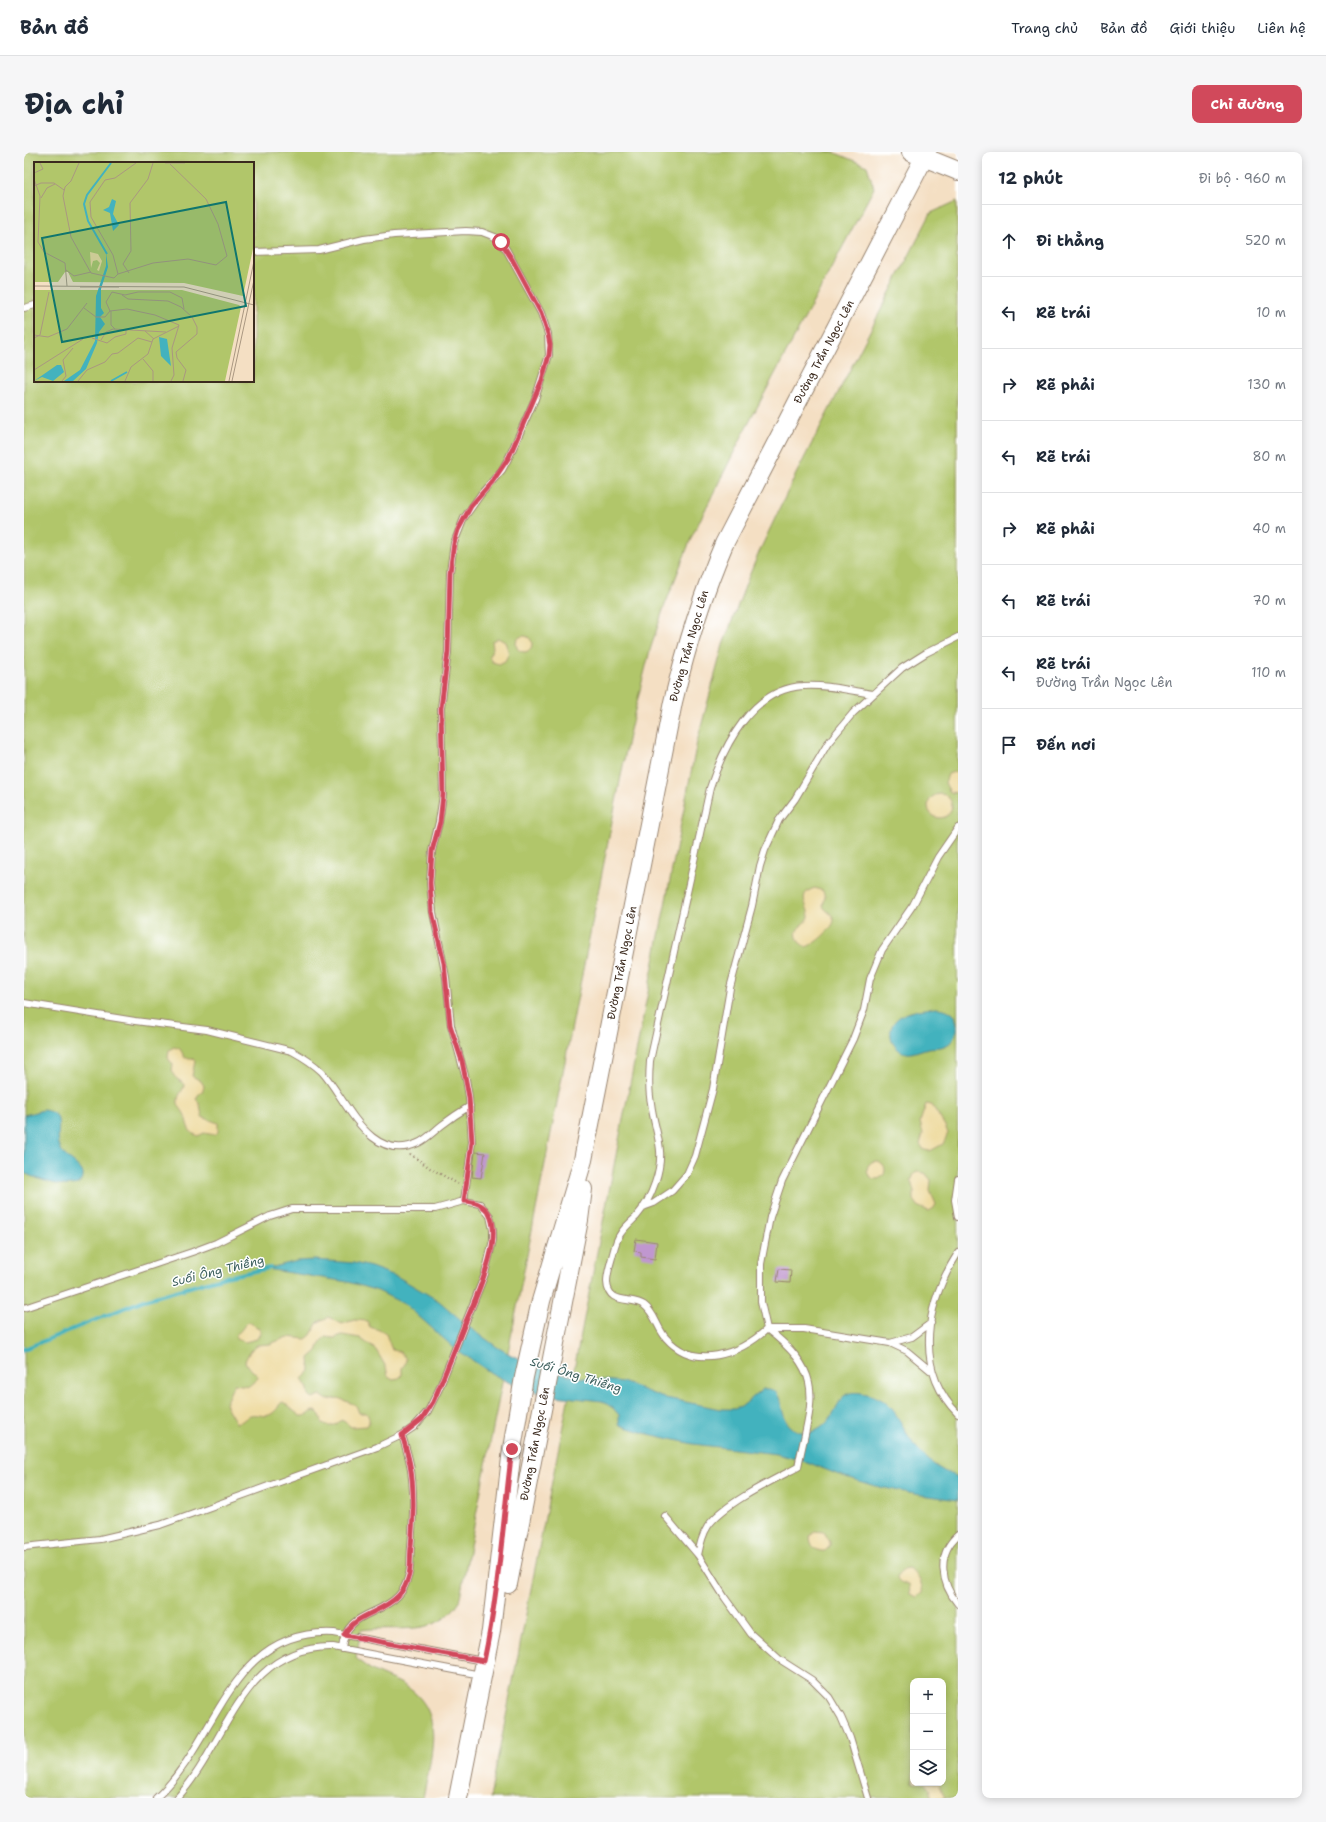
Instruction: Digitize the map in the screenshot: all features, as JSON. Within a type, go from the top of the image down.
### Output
[{"type":"street","points":[[921,154],[958,171]]},
{"type":"street","name":"Đường Trần Ngọc Lên","points":[[458,1798],[491,1631],[512,1449],[521,1394],[542,1302],[583,1160],[673,702],[684,655],[710,576],[741,511],[921,154]]},
{"type":"street","name":"Đường Trần Ngọc Lên","points":[[491,1631],[499,1613],[507,1588],[551,1365],[579,1220],[583,1192],[583,1160]]},
{"type":"lane","points":[[254,252],[319,250],[379,237],[424,233],[482,232],[495,237],[506,249],[541,313],[548,334],[549,355],[535,399],[506,464],[471,506],[464,518],[454,543],[450,572],[448,652],[441,708],[443,795],[440,822],[432,851],[430,883],[432,912],[444,963],[450,1025],[466,1079],[470,1106],[472,1142],[464,1201]]},
{"type":"lane","points":[[24,308],[34,305]]},
{"type":"lane","points":[[643,1207],[654,1203],[672,1192],[687,1174],[693,1161],[712,1089],[730,988],[752,906],[760,866],[771,835],[828,743],[853,713],[902,668],[958,638]]},
{"type":"lane","points":[[873,694],[812,686],[795,686],[777,692],[761,703],[743,722],[732,738],[716,771],[710,788],[650,1061],[649,1091],[661,1152],[658,1174],[655,1184],[643,1207],[621,1232],[614,1247],[607,1280],[610,1291],[614,1296],[619,1299],[643,1304],[651,1312],[662,1333],[672,1344],[679,1349],[696,1356],[714,1356],[738,1350],[767,1329],[804,1329],[890,1343],[916,1357],[932,1372]]},
{"type":"lane","points":[[698,1556],[703,1536],[708,1526],[720,1512],[798,1466],[811,1402],[808,1376],[799,1358],[780,1339],[767,1329],[761,1295],[761,1264],[770,1217],[782,1181],[853,1039],[864,1010],[870,979],[882,950],[913,905],[938,857],[958,828]]},
{"type":"lane","points":[[24,1003],[135,1021],[207,1030],[292,1052],[302,1057],[321,1071],[355,1120],[367,1134],[384,1144],[402,1147],[418,1142],[470,1106]]},
{"type":"lane","points":[[958,1179],[955,1200],[958,1217]]},
{"type":"lane","points":[[24,1308],[192,1252],[280,1212],[302,1208],[435,1209],[464,1201],[475,1202],[484,1208],[490,1216],[493,1230],[493,1246],[488,1264],[468,1317],[428,1411],[414,1427],[402,1435],[350,1457],[160,1525],[100,1539],[24,1547]]},
{"type":"lane","points":[[958,1253],[942,1286],[931,1323],[928,1346],[932,1372],[940,1391],[958,1414]]},
{"type":"lane","points":[[890,1343],[912,1337],[931,1323]]},
{"type":"lane","points":[[342,1649],[344,1635],[347,1629],[357,1620],[394,1600],[404,1589],[408,1578],[412,1532],[412,1491],[410,1465],[402,1435]]},
{"type":"lane","points":[[665,1516],[698,1556],[725,1598],[751,1634],[779,1659],[812,1680],[829,1697],[841,1717],[850,1738],[868,1798]]},
{"type":"lane","points":[[958,1535],[946,1550],[942,1567],[945,1584],[958,1604]]},
{"type":"lane","points":[[156,1798],[182,1770],[220,1707],[252,1663],[273,1646],[297,1636],[324,1633],[344,1635],[483,1668]]},
{"type":"lane","points":[[177,1798],[202,1765],[253,1683],[262,1673],[280,1659],[301,1650],[324,1647],[483,1668]]},
{"type":"path","points":[[402,1147],[414,1158],[466,1187]]},
{"type":"green space","points":[[24,152],[833,152],[867,166],[874,188],[745,430],[692,536],[663,610],[650,650],[630,730],[459,1602],[450,1614],[428,1626],[402,1629],[361,1630],[356,1658],[381,1675],[398,1682],[414,1692],[425,1704],[433,1733],[430,1765],[423,1798],[24,1798]]},
{"type":"green space","points":[[957,201],[958,1798],[490,1798],[697,742],[723,645],[760,550],[796,474],[931,213]]},
{"type":"sand","points":[[521,636],[527,636],[532,641],[530,650],[527,652],[521,652],[516,647],[516,641]]},
{"type":"sand","points":[[498,638],[505,642],[509,653],[505,661],[499,664],[492,662],[489,656],[493,648],[492,641]]},
{"type":"sand","points":[[954,772],[958,774],[958,793],[950,792],[945,783],[948,774]]},
{"type":"sand","points":[[940,794],[949,797],[952,806],[949,815],[940,818],[931,815],[928,806],[931,797]]},
{"type":"sand","points":[[815,888],[823,891],[825,897],[823,906],[834,920],[831,927],[822,936],[809,946],[805,947],[799,942],[796,933],[809,917],[804,897],[809,891]]},
{"type":"sand","points":[[174,1047],[180,1049],[185,1058],[192,1058],[195,1061],[192,1076],[201,1081],[204,1086],[202,1092],[196,1099],[200,1104],[202,1117],[218,1123],[218,1132],[215,1135],[204,1133],[198,1136],[188,1128],[184,1114],[178,1102],[184,1084],[173,1075],[173,1065],[168,1058],[169,1050]]},
{"type":"sand","points":[[926,1104],[932,1105],[948,1133],[943,1144],[930,1151],[924,1150],[920,1144],[923,1134],[920,1122]]},
{"type":"sand","points":[[876,1161],[882,1164],[885,1170],[882,1176],[876,1179],[870,1176],[867,1170],[870,1164]]},
{"type":"sand","points":[[917,1172],[925,1173],[931,1180],[930,1191],[936,1204],[934,1208],[929,1211],[919,1207],[914,1200],[914,1192],[911,1181],[914,1174]]},
{"type":"sand","points":[[329,1317],[342,1324],[354,1320],[367,1321],[370,1327],[386,1334],[392,1350],[400,1352],[406,1359],[402,1368],[402,1375],[399,1378],[393,1379],[388,1376],[386,1367],[376,1350],[360,1338],[342,1335],[334,1338],[325,1337],[321,1341],[317,1351],[309,1358],[310,1371],[302,1379],[308,1389],[309,1396],[314,1398],[320,1395],[328,1400],[338,1398],[356,1405],[359,1413],[366,1413],[368,1416],[369,1421],[367,1426],[351,1427],[341,1420],[337,1424],[329,1426],[322,1422],[320,1415],[316,1411],[305,1416],[300,1416],[283,1402],[272,1414],[266,1416],[250,1415],[241,1422],[236,1423],[225,1404],[234,1384],[249,1386],[258,1378],[245,1361],[250,1351],[257,1345],[270,1344],[287,1337],[306,1339],[311,1335],[318,1322]]},
{"type":"sand","points":[[249,1322],[260,1329],[257,1339],[245,1342],[236,1339],[236,1334],[245,1324]]},
{"type":"sand","points":[[814,1531],[824,1532],[830,1542],[830,1546],[825,1551],[816,1549],[812,1545],[810,1536]]},
{"type":"sand","points":[[908,1568],[921,1582],[922,1593],[917,1597],[910,1594],[909,1584],[901,1583],[897,1580],[899,1573]]},
{"type":"sand","points":[[927,1786],[940,1786],[945,1798],[931,1798],[931,1790]]},
{"type":"water","points":[[941,1008],[951,1012],[955,1016],[956,1034],[952,1041],[942,1047],[929,1048],[911,1053],[901,1051],[894,1045],[891,1031],[895,1021],[911,1012]]},
{"type":"water","points":[[43,1110],[51,1112],[58,1119],[60,1147],[64,1155],[83,1173],[82,1180],[76,1184],[68,1185],[48,1182],[24,1173],[24,1115]]},
{"type":"water","points":[[315,1260],[354,1263],[371,1267],[398,1277],[439,1301],[468,1326],[497,1347],[513,1356],[548,1370],[582,1378],[623,1382],[661,1397],[720,1409],[734,1409],[741,1407],[763,1389],[771,1390],[776,1393],[779,1398],[783,1413],[790,1426],[803,1432],[812,1432],[825,1425],[840,1401],[847,1394],[858,1393],[876,1397],[884,1401],[895,1413],[913,1443],[927,1459],[938,1468],[958,1477],[958,1500],[914,1494],[875,1486],[839,1475],[807,1462],[777,1454],[693,1444],[644,1433],[619,1425],[619,1415],[613,1408],[602,1401],[546,1395],[512,1384],[491,1373],[453,1347],[406,1305],[378,1291],[348,1282],[266,1269],[297,1261]]},
{"type":"building","points":[[475,1152],[485,1153],[481,1178],[472,1177]]},
{"type":"building","points":[[636,1239],[657,1242],[655,1259],[641,1257],[641,1252],[634,1251]]},
{"type":"building","points":[[779,1269],[791,1270],[790,1283],[777,1282]]},
{"type":"waterway","name":"Suối Ông Thiềng","points":[[24,1349],[144,1300],[225,1277],[270,1268]]},
{"type":"route","points":[[501,242],[512,259],[541,313],[548,334],[550,345],[549,355],[535,399],[509,457],[502,470],[471,506],[458,530],[454,543],[450,572],[448,652],[441,708],[442,809],[432,851],[430,867],[432,912],[444,963],[450,1025],[457,1050],[462,1061],[469,1097],[472,1142],[470,1166],[464,1201],[480,1204],[488,1212],[493,1230],[493,1246],[485,1274],[433,1402],[422,1419],[414,1427],[402,1435],[407,1450],[412,1478],[413,1517],[409,1574],[407,1582],[404,1589],[394,1600],[357,1620],[347,1629],[344,1635],[484,1661],[491,1631],[512,1449]]}]
